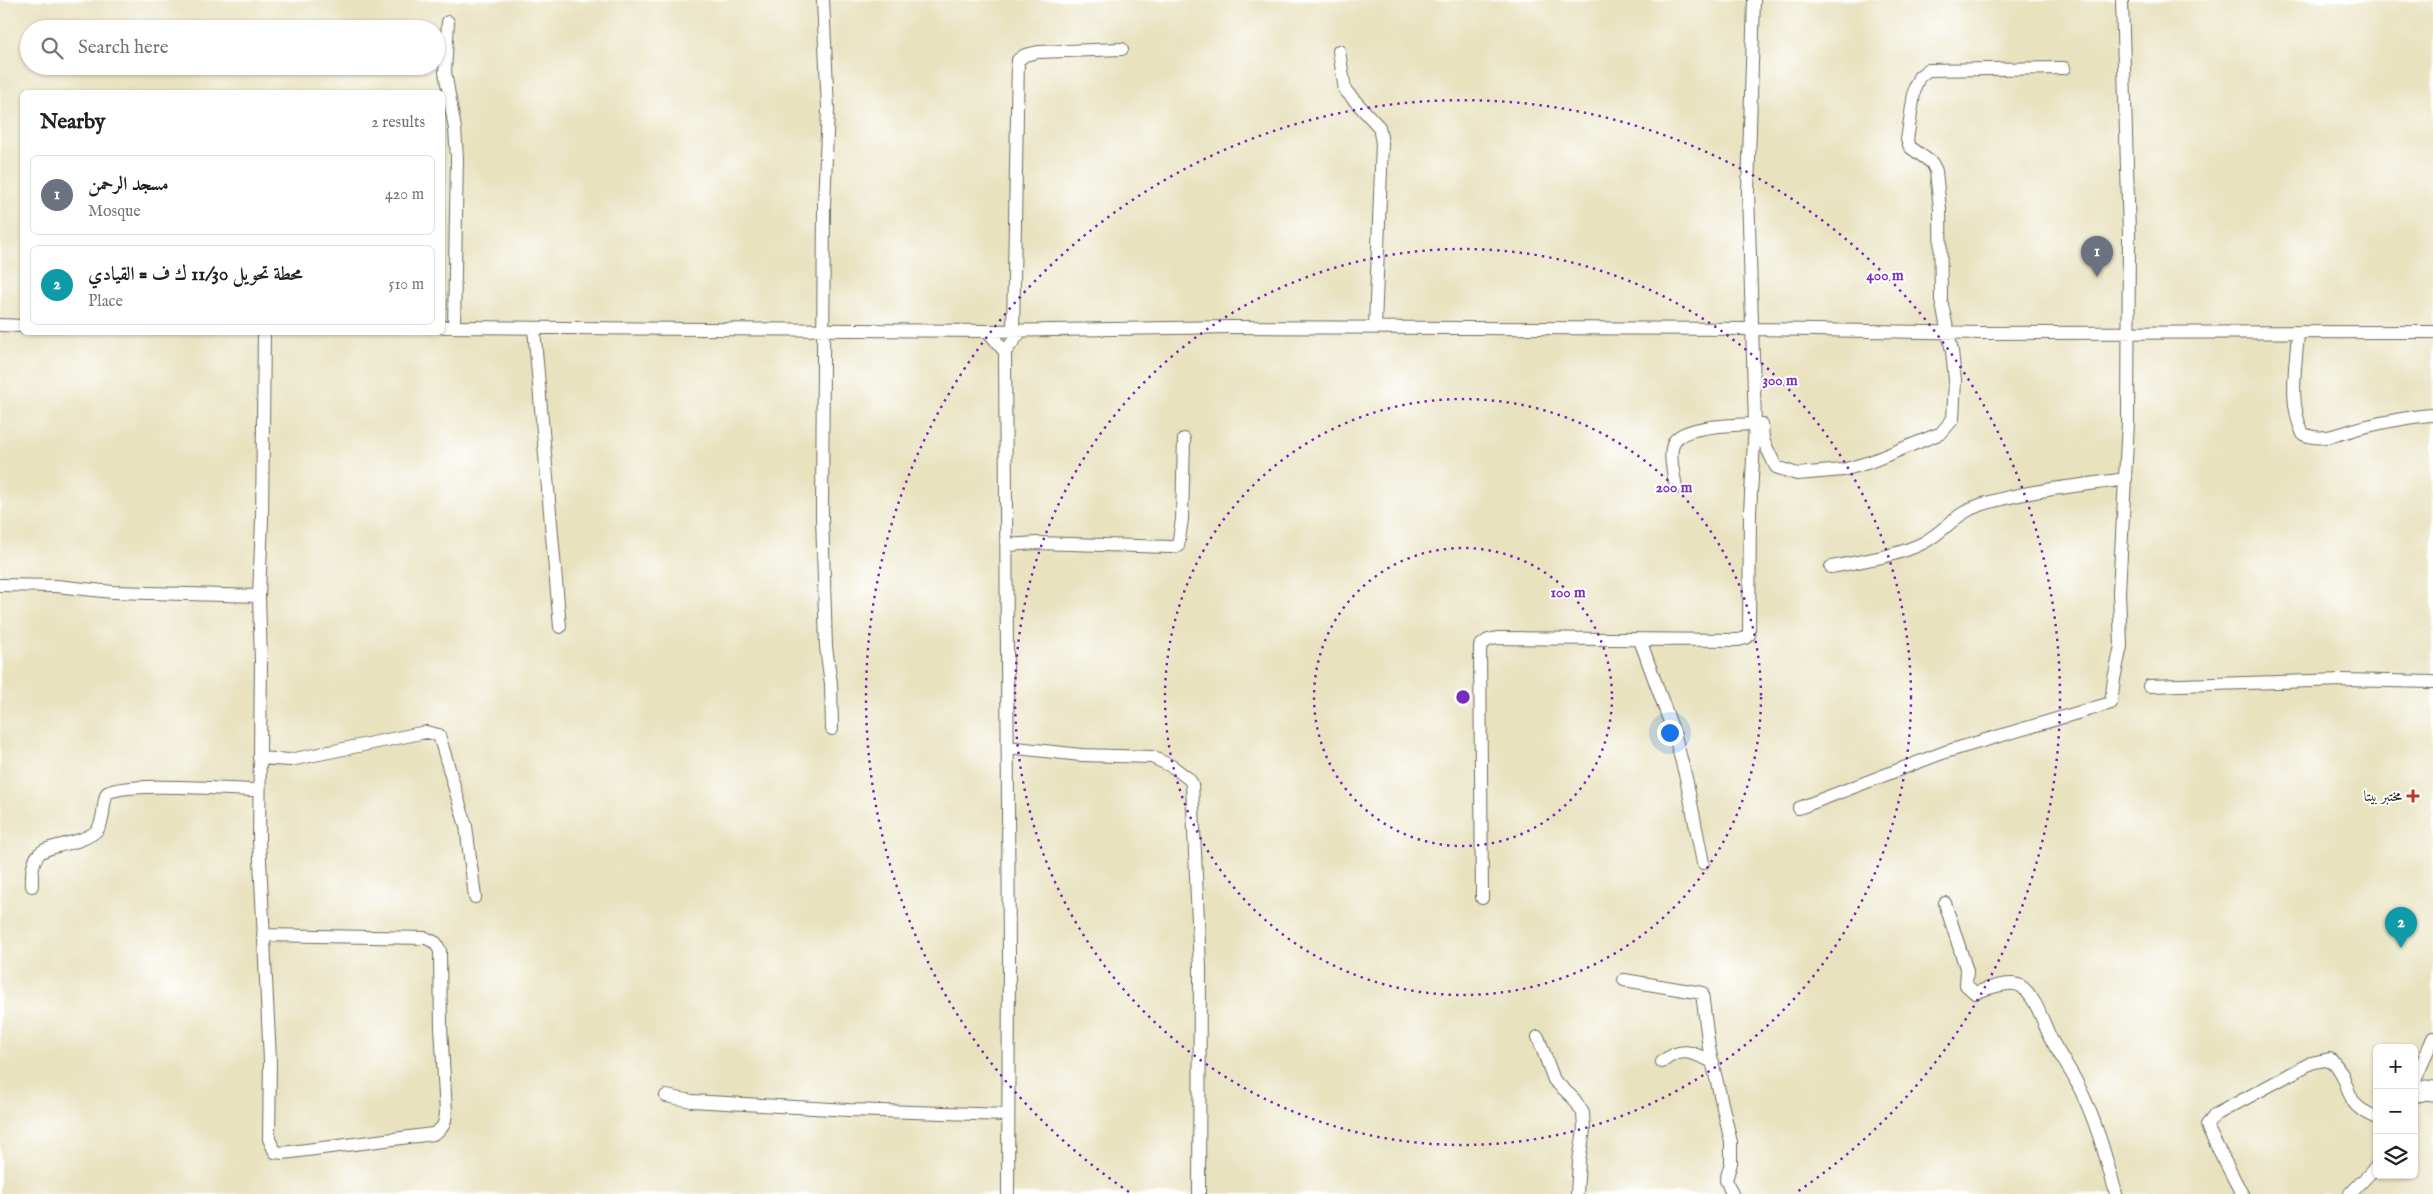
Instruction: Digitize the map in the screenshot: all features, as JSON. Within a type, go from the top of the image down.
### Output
[{"type":"highway","points":[[2418,1092],[2433,1091]]},
{"type":"street","points":[[823,0],[828,109],[824,205],[822,515],[826,647],[831,684],[832,729]]},
{"type":"street","points":[[1754,0],[1748,191],[1763,440],[1776,467],[1797,474],[1843,470],[1861,465],[1941,433],[1953,419],[1955,380],[1952,351],[1946,332],[1941,300],[1940,209],[1936,171],[1932,163],[1910,147],[1907,140],[1915,87],[1919,77],[1928,70],[1942,69],[2064,68]]},
{"type":"street","points":[[1800,808],[1944,752],[2111,704],[2121,646],[2119,592],[2126,479],[2130,234],[2122,0]]},
{"type":"street","points":[[448,22],[445,72],[453,115],[457,158],[448,327],[988,331],[1375,327],[1946,332],[2433,332]]},
{"type":"street","points":[[1008,1194],[1009,954],[1005,352],[1017,331],[1018,60],[1024,55],[1038,52],[1122,49]]},
{"type":"street","points":[[1339,50],[1345,90],[1379,127],[1382,143],[1375,327]]},
{"type":"street","points":[[0,326],[20,326]]},
{"type":"street","points":[[534,328],[560,627]]},
{"type":"street","points":[[1482,898],[1480,646],[1488,640],[1497,638],[1571,637],[1640,640],[1738,640],[1749,635],[1750,512],[1755,424],[1755,329]]},
{"type":"street","points":[[988,331],[1005,352]]},
{"type":"street","points":[[2298,333],[2294,394],[2295,418],[2303,434],[2312,438],[2331,437],[2415,416],[2433,415]]},
{"type":"street","points":[[263,935],[426,938],[436,943],[440,952],[441,1027],[446,1113],[445,1124],[440,1130],[433,1134],[275,1152],[269,1139],[270,1060],[263,935],[259,790],[261,661],[259,596],[262,519],[264,335]]},
{"type":"street","points":[[1676,488],[1671,455],[1675,441],[1685,432],[1755,424]]},
{"type":"street","points":[[1007,545],[1037,543],[1178,546],[1182,519],[1184,439]]},
{"type":"street","points":[[1831,567],[1908,550],[1925,542],[1965,511],[1980,505],[2041,491],[2126,479]]},
{"type":"street","points":[[0,585],[56,586],[113,592],[259,596]]},
{"type":"street","points":[[1640,640],[1662,697],[1679,753],[1703,864]]},
{"type":"street","points":[[2149,686],[2343,680],[2433,682]]},
{"type":"street","points":[[259,758],[290,760],[426,732],[439,735],[466,826],[471,875],[476,897]]},
{"type":"street","points":[[1008,747],[1081,755],[1152,757],[1173,767],[1189,779],[1192,784],[1200,968],[1199,1194]]},
{"type":"street","points":[[32,886],[33,859],[39,851],[84,838],[96,831],[101,823],[103,803],[107,793],[114,789],[259,790]]},
{"type":"street","points":[[1945,903],[1966,971],[1966,985],[1975,993],[1990,987],[2016,984],[2022,987],[2031,999],[2053,1044],[2077,1084],[2103,1148],[2116,1194]]},
{"type":"street","points":[[1624,980],[1702,993],[1706,1031],[1731,1142],[1731,1164],[1726,1180],[1732,1194]]},
{"type":"street","points":[[1538,1037],[1554,1080],[1574,1099],[1583,1113],[1584,1130],[1579,1161],[1577,1194]]},
{"type":"street","points":[[2418,1074],[2433,1038]]},
{"type":"street","points":[[1662,1062],[1670,1055],[1683,1052],[1713,1062]]},
{"type":"street","points":[[2242,1194],[2208,1131],[2207,1125],[2215,1115],[2311,1063],[2330,1059],[2337,1065],[2345,1079],[2356,1106],[2373,1116]]},
{"type":"street","points":[[666,1096],[692,1101],[849,1110],[1007,1115]]},
{"type":"street","points":[[2350,1194],[2373,1170]]},
{"type":"place","name":"مسجد الرحمن","points":[[2097,277]]},
{"type":"place","name":"مختبر بيتا","points":[[2413,796]]},
{"type":"place","name":"محطة تحويل 11/30 ك ف = القيادي","points":[[2401,948]]}]
